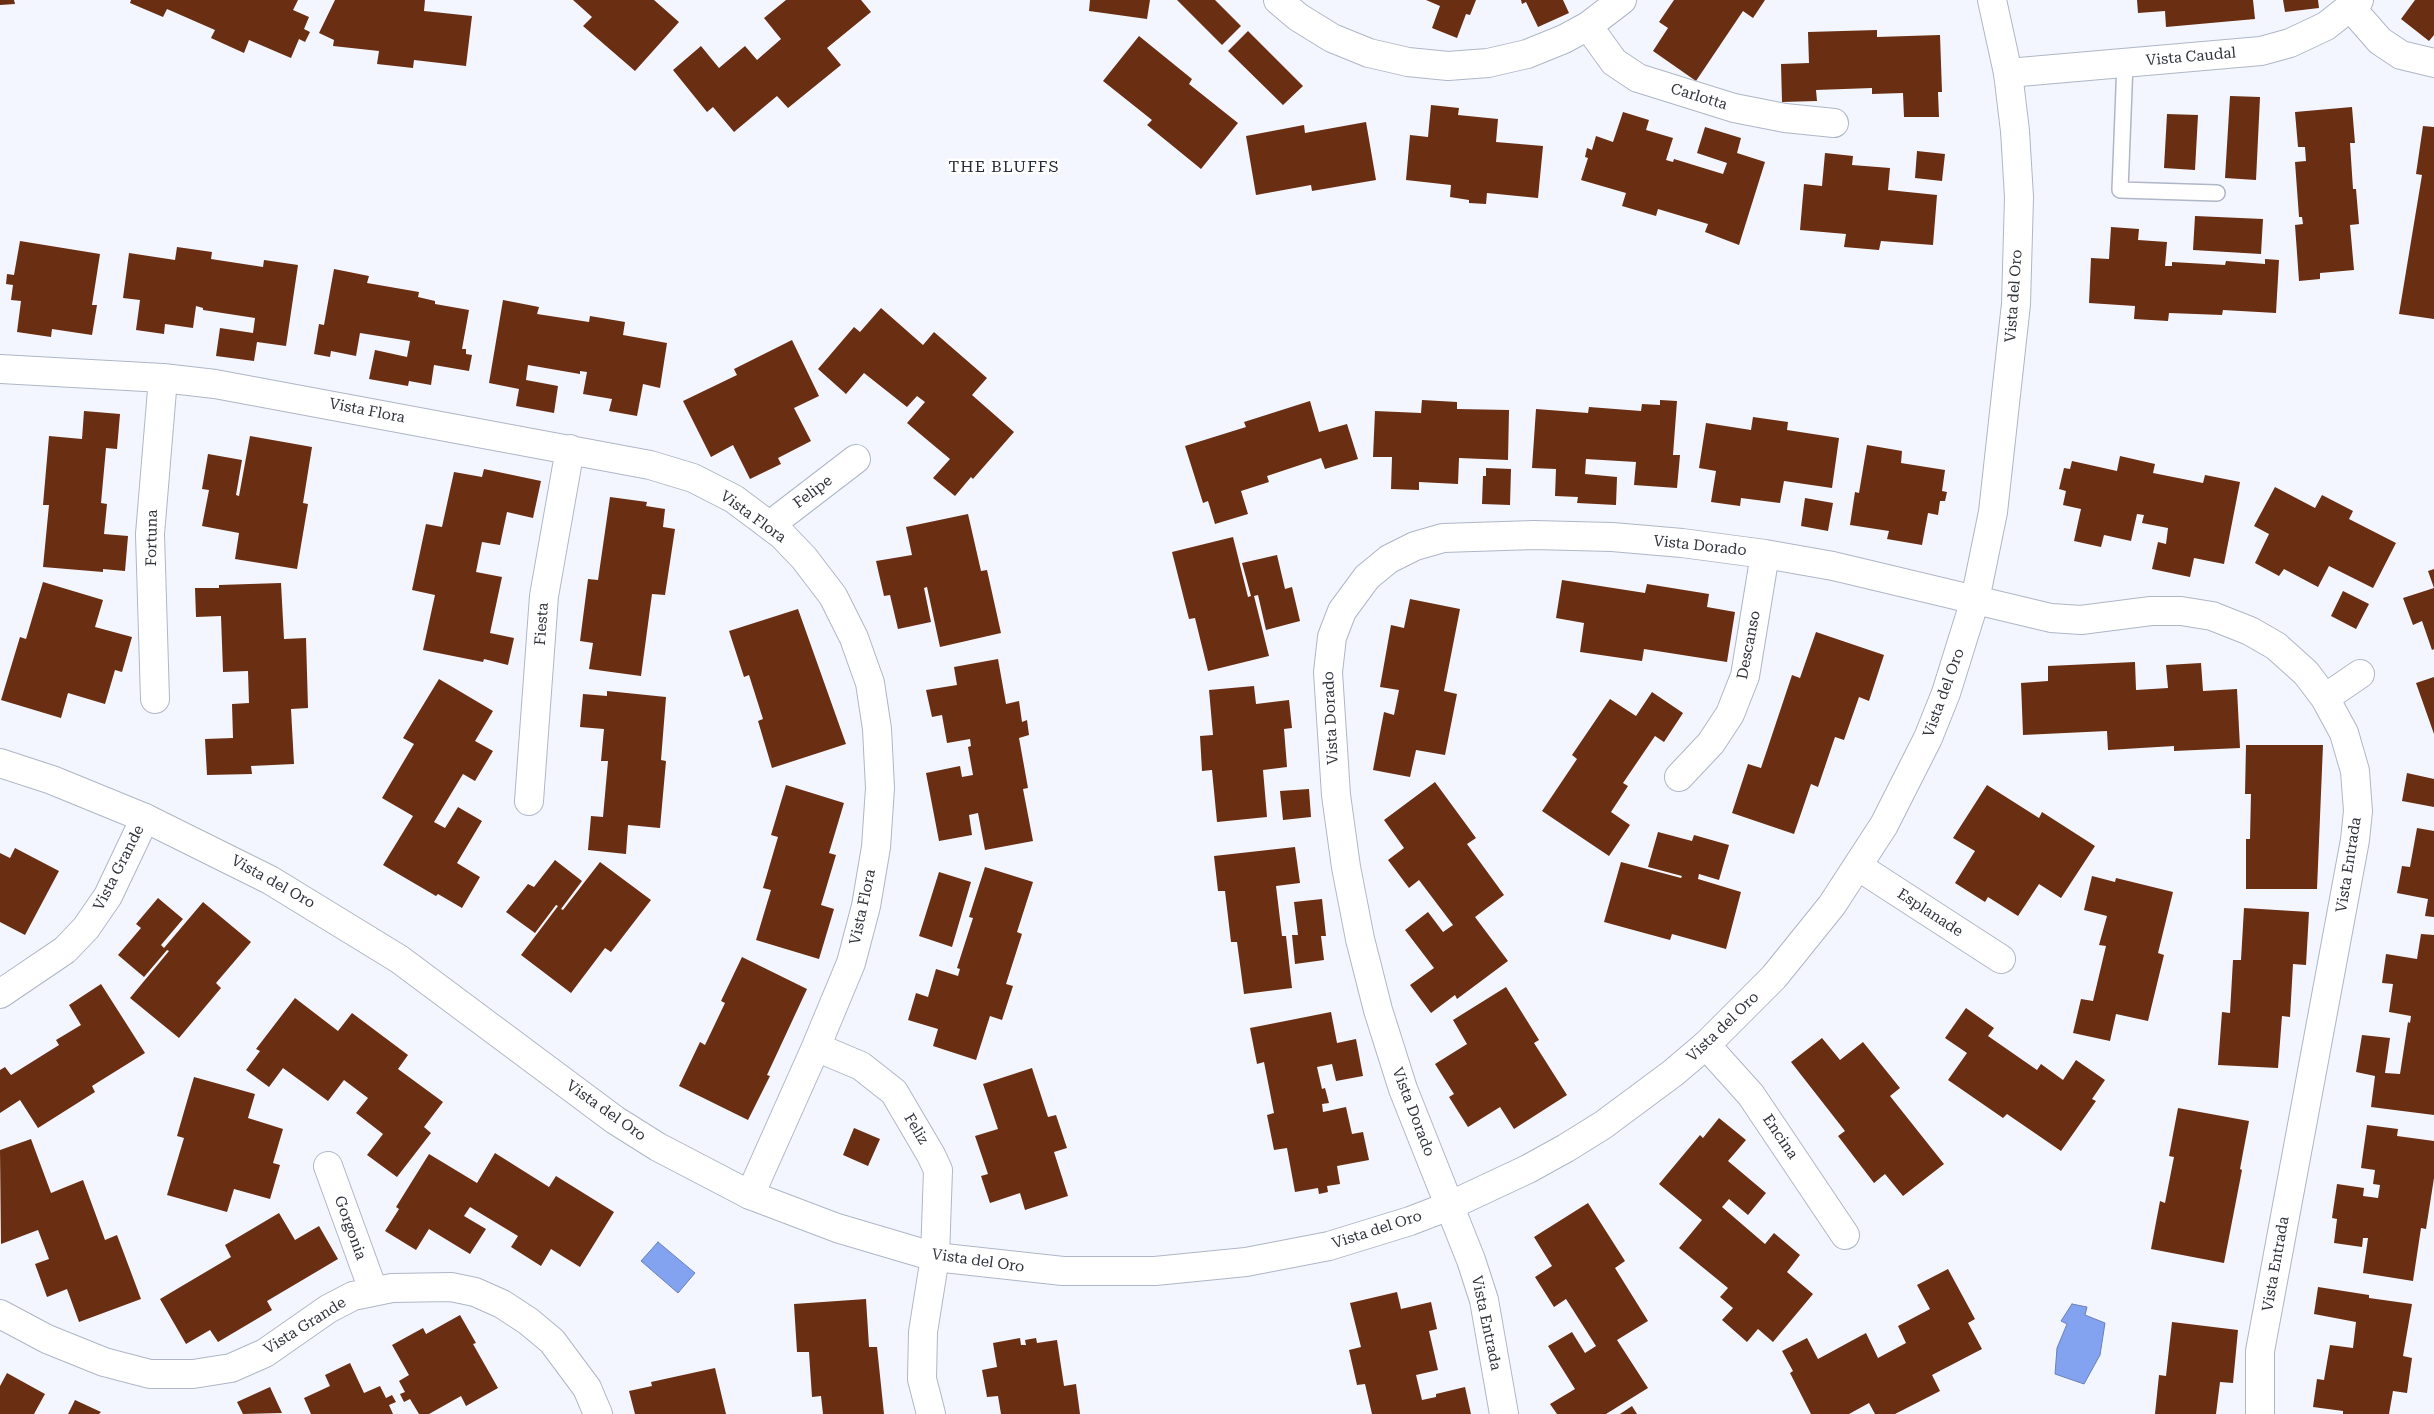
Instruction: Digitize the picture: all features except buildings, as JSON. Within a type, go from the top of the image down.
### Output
[{"type":"street","points":[[1278,0],[1298,17],[1332,38],[1369,53],[1408,62],[1448,66],[1488,63],[1527,54],[1564,39],[1588,26],[1622,0]]},
{"type":"street","name":"Vista del Oro","points":[[0,763],[52,780],[144,818],[270,880],[336,918],[399,959],[615,1120],[703,1172],[750,1195],[837,1228],[935,1257],[1063,1271],[1155,1271],[1246,1262],[1329,1246],[1410,1221],[1489,1189],[1566,1148],[1603,1125],[1673,1073],[1706,1045],[1790,958],[1832,905],[1859,867],[1908,782],[1946,693],[1975,600],[1993,512],[2016,304],[2019,197],[2015,131],[2008,73],[1992,0]]},
{"type":"street","points":[[2355,4],[2380,41],[2394,50],[2424,62],[2434,63]]},
{"type":"street","name":"Vista Caudal","points":[[2008,73],[2261,51],[2299,39],[2326,26],[2355,4]]},
{"type":"street","name":"Carlotta","points":[[1588,26],[1614,62],[1638,78],[1734,108],[1785,118],[1834,123]]},
{"type":"street","name":"Vista Flora","points":[[0,369],[163,378],[245,388],[650,465],[693,478],[734,499],[770,525],[804,558],[833,596],[854,638],[870,682],[877,729],[880,788],[876,847],[866,906],[850,963],[816,1047],[750,1195]]},
{"type":"street","name":"Fortuna","points":[[155,699],[150,534],[163,378]]},
{"type":"street","name":"Fiesta","points":[[529,801],[544,596],[570,449]]},
{"type":"street","name":"Felipe","points":[[770,525],[856,459]]},
{"type":"street","name":"Vista Dorado","points":[[1449,1206],[1403,1089],[1378,1010],[1360,939],[1346,867],[1336,796],[1328,672],[1332,637],[1342,611],[1367,577],[1389,559],[1414,546],[1442,538],[1534,535],[1612,537],[1682,543],[1765,554],[1833,566],[1975,600]]},
{"type":"street","name":"Descanso","points":[[1680,777],[1711,743],[1730,714],[1745,676],[1765,554]]},
{"type":"street","name":"Vista Entrada","points":[[1975,600],[2051,618],[2081,620],[2151,611],[2212,616],[2250,631],[2276,646],[2306,673],[2325,698],[2344,733],[2355,771],[2358,811],[2260,1351],[2260,1414]]},
{"type":"street","points":[[2325,698],[2360,674]]},
{"type":"street","name":"Vista Grande","points":[[3,987],[65,950],[86,928],[108,896],[144,818]]},
{"type":"street","name":"Esplanade","points":[[1859,867],[2002,959]]},
{"type":"street","name":"Encina","points":[[1706,1045],[1751,1095],[1845,1236]]},
{"type":"street","name":"Feliz","points":[[816,1047],[860,1066],[894,1092],[931,1154],[938,1170],[935,1257]]},
{"type":"street","name":"Gorgonia","points":[[328,1166],[373,1290]]},
{"type":"street","name":"Vista Entrada","points":[[1449,1206],[1471,1260],[1484,1300],[1504,1414]]},
{"type":"street","points":[[931,1414],[922,1380],[922,1360],[923,1332],[935,1257]]},
{"type":"street","name":"Vista Grande","points":[[0,1314],[47,1339],[104,1362],[150,1374],[193,1374],[231,1368],[265,1353],[328,1309],[352,1296],[373,1290],[451,1286],[475,1292],[502,1304],[552,1341],[587,1388],[598,1414]]},
{"type":"lane","points":[[2126,63],[2120,190],[2217,193]]},
{"type":"water","points":[[658,1242],[695,1273],[678,1293],[641,1261]]},
{"type":"water","points":[[2072,1304],[2087,1307],[2085,1315],[2105,1323],[2100,1355],[2084,1384],[2055,1374],[2057,1348],[2067,1324],[2061,1321]]},
{"type":"district","name":"THE BLUFFS","points":[[1004,167]]}]
